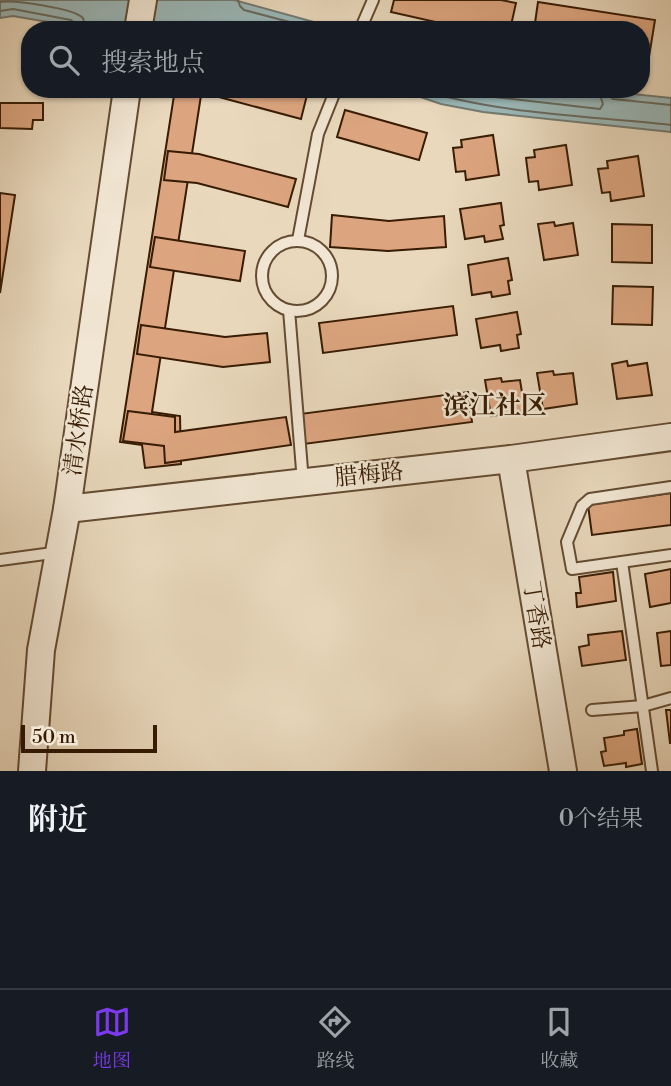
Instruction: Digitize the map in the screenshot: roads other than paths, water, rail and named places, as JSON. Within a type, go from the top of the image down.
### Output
[{"type":"street","points":[[140,21],[143,0]]},
{"type":"street","name":"清水桥路","points":[[32,771],[41,650],[67,509],[126,98]]},
{"type":"street","name":"腊梅路","points":[[67,509],[511,459],[671,437]]},
{"type":"street","name":"丁香路","points":[[511,459],[563,771]]},
{"type":"lane","points":[[364,21],[373,0]]},
{"type":"lane","points":[[298,240],[318,134],[332,98]]},
{"type":"lane","points":[[298,240],[309,243],[327,257],[332,280],[322,300],[312,307],[289,310],[280,306],[265,292],[262,271],[270,253],[288,242],[298,240]]},
{"type":"lane","points":[[289,310],[303,482]]},
{"type":"lane","points":[[671,487],[590,499],[577,513],[567,542],[572,569],[671,555]]},
{"type":"lane","points":[[0,560],[60,552]]},
{"type":"lane","points":[[622,562],[652,771]]},
{"type":"lane","points":[[593,710],[643,706],[671,698]]},
{"type":"water","points":[[0,0],[234,0],[310,21],[42,21],[13,16],[0,18]]},
{"type":"water","points":[[650,96],[671,98],[671,132],[483,112],[423,98],[650,98]]},
{"type":"district","name":"滨江社区","points":[[495,405]]}]
